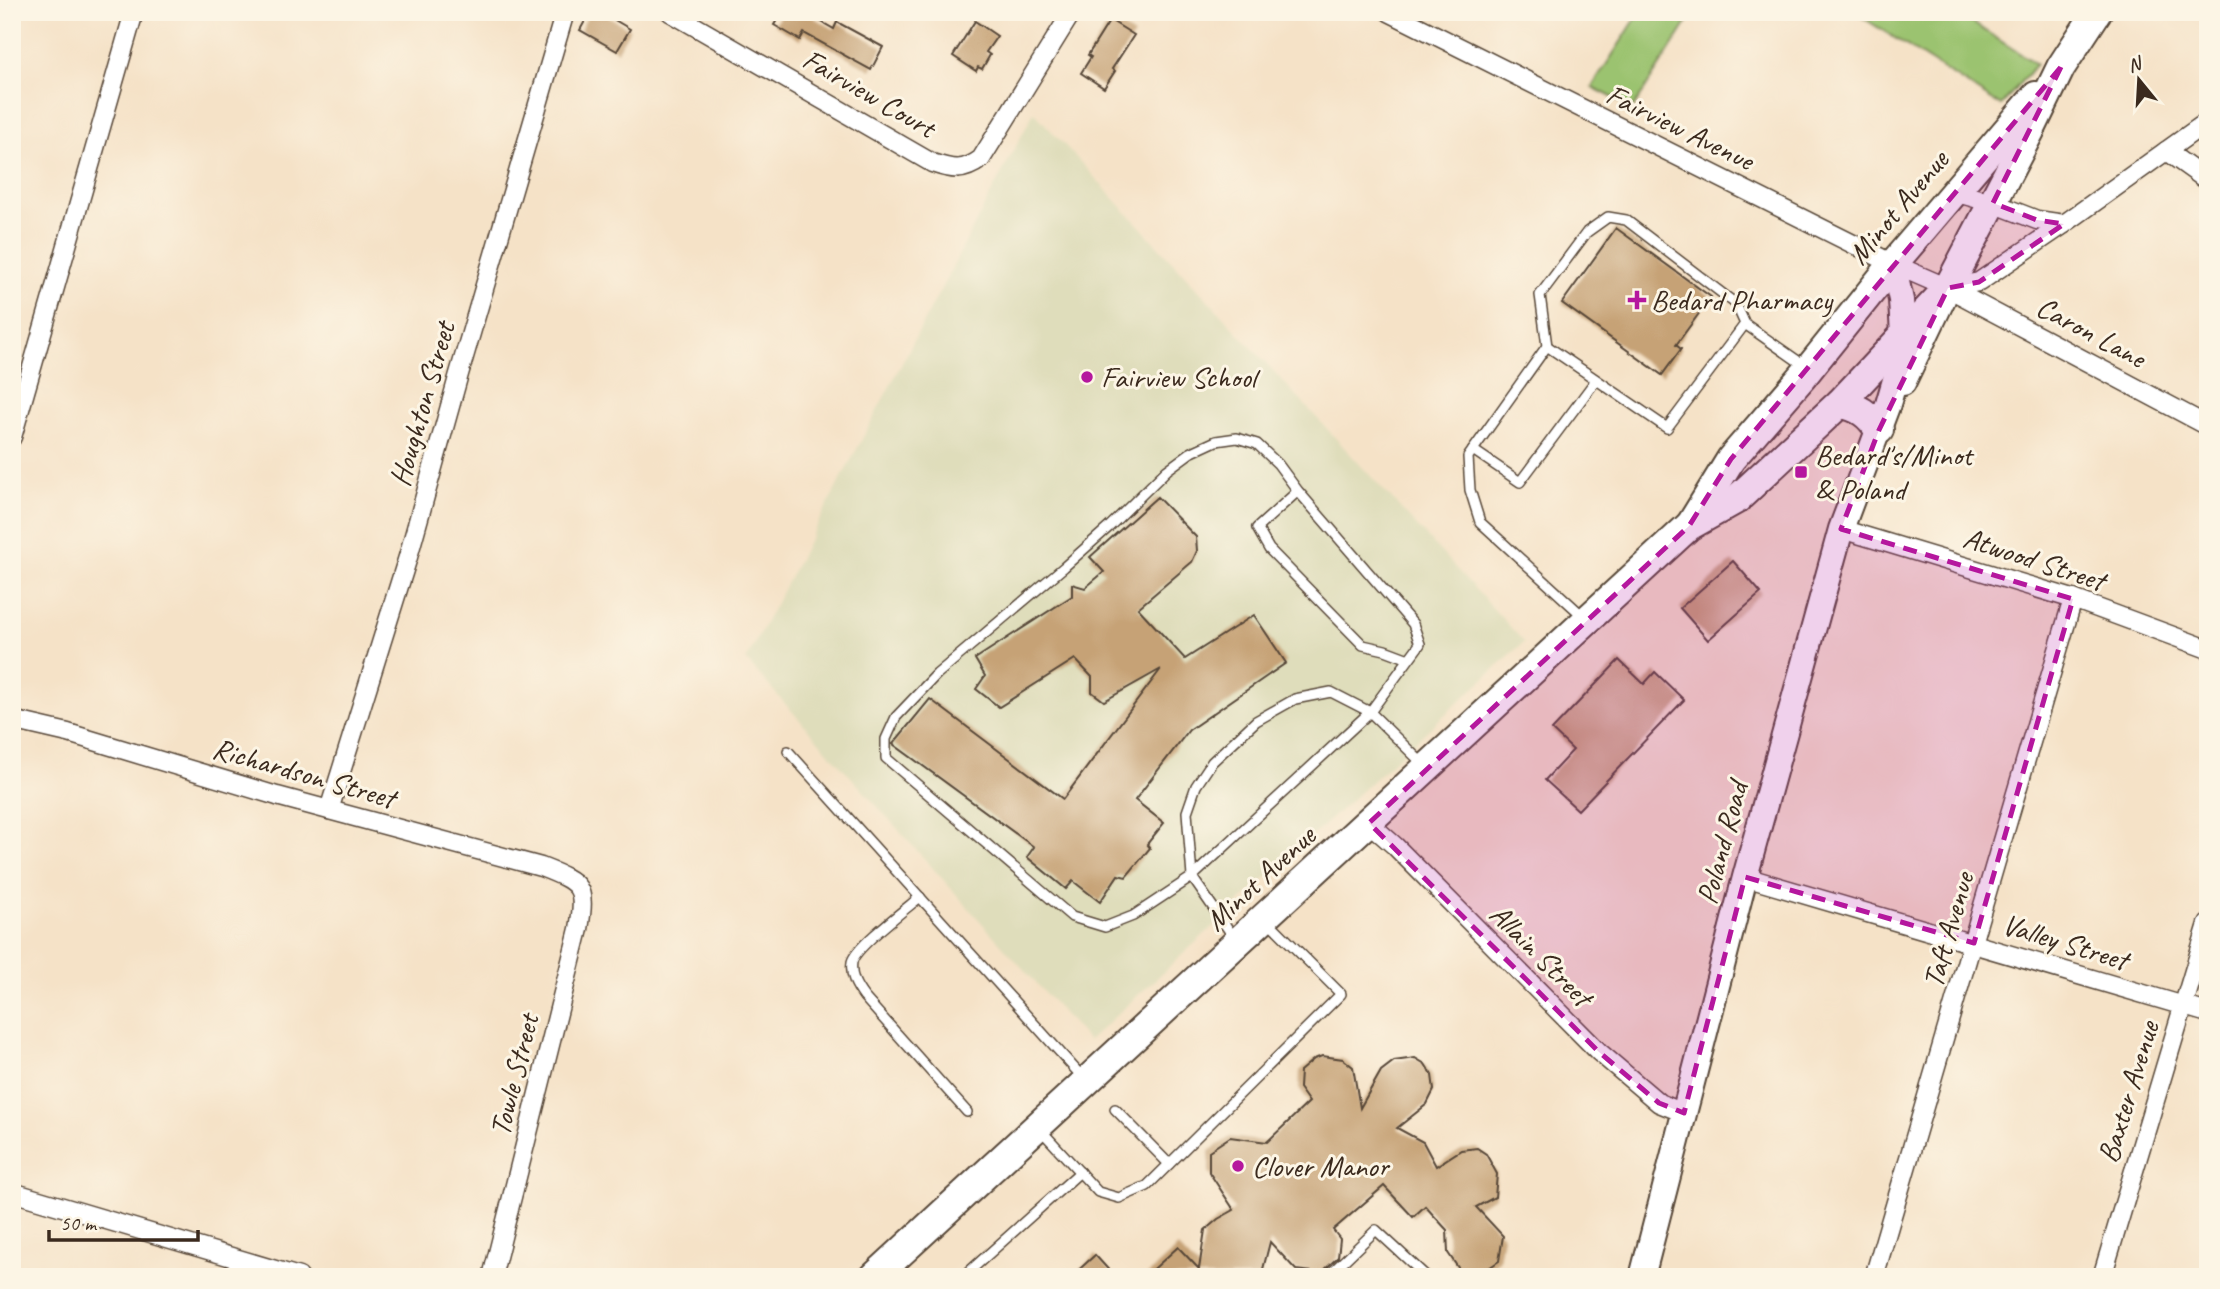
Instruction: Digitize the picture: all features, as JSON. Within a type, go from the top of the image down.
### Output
[{"type":"main road","points":[[2061,67],[2097,12]]},
{"type":"main road","name":"Minot Avenue","points":[[1689,526],[1731,459],[2061,67]]},
{"type":"main road","name":"Minot Avenue","points":[[874,1277],[1689,526],[1737,499],[1840,403],[1948,288],[2061,67]]},
{"type":"main road","points":[[1840,403],[1858,408],[1870,416],[1879,430]]},
{"type":"street","points":[[12,437],[134,12]]},
{"type":"street","name":"Houghton Street","points":[[330,810],[408,557],[565,12]]},
{"type":"street","name":"Fairview Court","points":[[670,12],[932,163],[953,170],[969,168],[981,159],[1072,12]]},
{"type":"street","name":"Fairview Avenue","points":[[1389,12],[1893,264],[1948,288]]},
{"type":"street","points":[[1948,288],[1979,282],[2208,121]]},
{"type":"street","points":[[2166,151],[2208,181]]},
{"type":"street","points":[[1954,192],[2037,220],[2064,224]]},
{"type":"street","name":"Poland Road","points":[[1642,1277],[1745,877],[1841,529],[1879,430],[1899,366],[1903,335],[1902,300],[1893,264]]},
{"type":"street","name":"Poland Road","points":[[1879,430],[1948,288]]},
{"type":"street","name":"Caron Lane","points":[[1948,288],[2208,426]]},
{"type":"street","name":"Atwood Street","points":[[1841,529],[2073,599],[2208,649]]},
{"type":"street","name":"Taft Avenue","points":[[1874,1277],[2073,599]]},
{"type":"street","name":"Richardson Street","points":[[12,720],[68,733],[330,810],[541,867],[568,877],[578,887]]},
{"type":"street","name":"Allain Street","points":[[1369,823],[1599,1052],[1659,1103],[1684,1113]]},
{"type":"street","name":"Valley Street","points":[[1745,877],[2208,1013]]},
{"type":"street","name":"Towle Street","points":[[492,1277],[579,929],[583,901],[578,887]]},
{"type":"street","name":"Baxter Avenue","points":[[2102,1277],[2208,924]]},
{"type":"street","points":[[12,1192],[299,1277]]},
{"type":"lane","points":[[1588,620],[1480,522],[1470,489],[1468,457],[1547,346],[1540,295],[1587,232],[1608,217],[1626,220],[1736,304],[1745,324],[1809,369]]},
{"type":"lane","points":[[1547,346],[1667,428],[1745,324]]},
{"type":"lane","points":[[1473,450],[1520,482],[1596,380]]},
{"type":"lane","points":[[1237,438],[1257,444],[1278,464],[1298,491],[1413,624],[1420,644],[1409,659],[1370,712],[1192,877],[1133,916],[1105,927],[1072,917],[886,758],[886,739],[896,717],[937,674],[1064,567],[1167,470],[1190,453],[1216,441],[1237,438]]},
{"type":"lane","points":[[1298,491],[1257,528],[1269,549],[1363,645],[1409,659]]},
{"type":"lane","points":[[1238,944],[1192,877],[1187,812],[1196,786],[1212,762],[1256,720],[1295,699],[1331,692],[1370,712],[1428,769]]},
{"type":"lane","points":[[789,751],[1087,1082]]},
{"type":"lane","points":[[920,897],[862,947],[852,959],[852,972],[855,984],[864,997],[967,1112]]},
{"type":"lane","points":[[1038,1127],[1098,1192],[1119,1198],[1147,1186],[1340,994],[1265,918]]},
{"type":"lane","points":[[1115,1109],[1169,1164]]},
{"type":"lane","points":[[963,1277],[1080,1172]]},
{"type":"lane","points":[[1327,1277],[1376,1230],[1427,1277]]},
{"type":"highlighted area","points":[[2061,67],[1993,203],[2037,220],[2064,224],[1979,282],[1948,288],[1879,430],[1841,529],[2073,599],[1974,943],[1745,877],[1684,1113],[1659,1103],[1599,1052],[1369,823],[1689,526],[1731,459]]},
{"type":"shaded area","name":"Fairview School","points":[[1034,112],[1524,642],[1088,1041],[746,660]]},
{"type":"green space","points":[[1640,12],[1694,12],[1633,108],[1592,87]]},
{"type":"green space","points":[[1854,12],[1956,12],[2036,64],[2001,106]]},
{"type":"building","points":[[590,12],[601,12],[630,29],[617,51],[580,30]]},
{"type":"building","points":[[782,12],[804,12],[834,29],[837,22],[883,47],[871,70],[804,33],[800,40],[774,25]]},
{"type":"building","points":[[1110,20],[1134,35],[1112,69],[1115,71],[1104,88],[1081,73],[1091,57],[1088,55]]},
{"type":"building","points":[[975,21],[997,36],[986,52],[990,55],[982,69],[978,67],[976,71],[953,56]]},
{"type":"building","name":"Bedard Pharmacy","points":[[1616,228],[1711,297],[1676,345],[1681,349],[1662,375],[1562,303]]},
{"type":"building","points":[[1157,497],[1196,537],[1197,551],[1192,562],[1138,608],[1185,659],[1254,615],[1286,663],[1189,730],[1135,800],[1164,823],[1147,844],[1150,848],[1126,877],[1118,875],[1100,902],[1073,881],[1066,889],[1027,857],[1034,847],[893,744],[930,699],[1063,799],[1161,669],[1104,701],[1092,692],[1092,677],[1075,659],[999,707],[976,689],[985,676],[975,659],[1072,596],[1072,584],[1085,588],[1104,572],[1090,557]]},
{"type":"building","points":[[1733,561],[1761,593],[1708,640],[1680,608]]},
{"type":"building","points":[[1619,660],[1644,684],[1655,672],[1684,700],[1578,810],[1545,780],[1573,750],[1552,730]]},
{"type":"building","name":"Clover Manor","points":[[1322,1056],[1343,1059],[1353,1067],[1360,1108],[1381,1071],[1394,1061],[1415,1058],[1425,1064],[1432,1075],[1434,1090],[1427,1104],[1397,1128],[1423,1142],[1436,1166],[1461,1150],[1477,1148],[1486,1154],[1497,1174],[1495,1197],[1476,1207],[1503,1236],[1499,1261],[1483,1272],[1459,1269],[1448,1253],[1447,1230],[1425,1206],[1413,1217],[1384,1186],[1333,1230],[1340,1239],[1338,1257],[1321,1273],[1296,1270],[1270,1242],[1261,1277],[1145,1277],[1178,1247],[1199,1269],[1205,1230],[1234,1210],[1209,1172],[1209,1151],[1230,1137],[1267,1142],[1309,1102],[1299,1088],[1300,1071]]},
{"type":"building","points":[[1095,1255],[1115,1277],[1071,1277]]},
{"type":"place","name":"Bedard Pharmacy","points":[[1637,300]]},
{"type":"place","name":"Fairview School","points":[[1087,377]]},
{"type":"place","name":"Bedard's/Minot & Poland","points":[[1801,472]]},
{"type":"place","name":"Clover Manor","points":[[1238,1166]]}]
